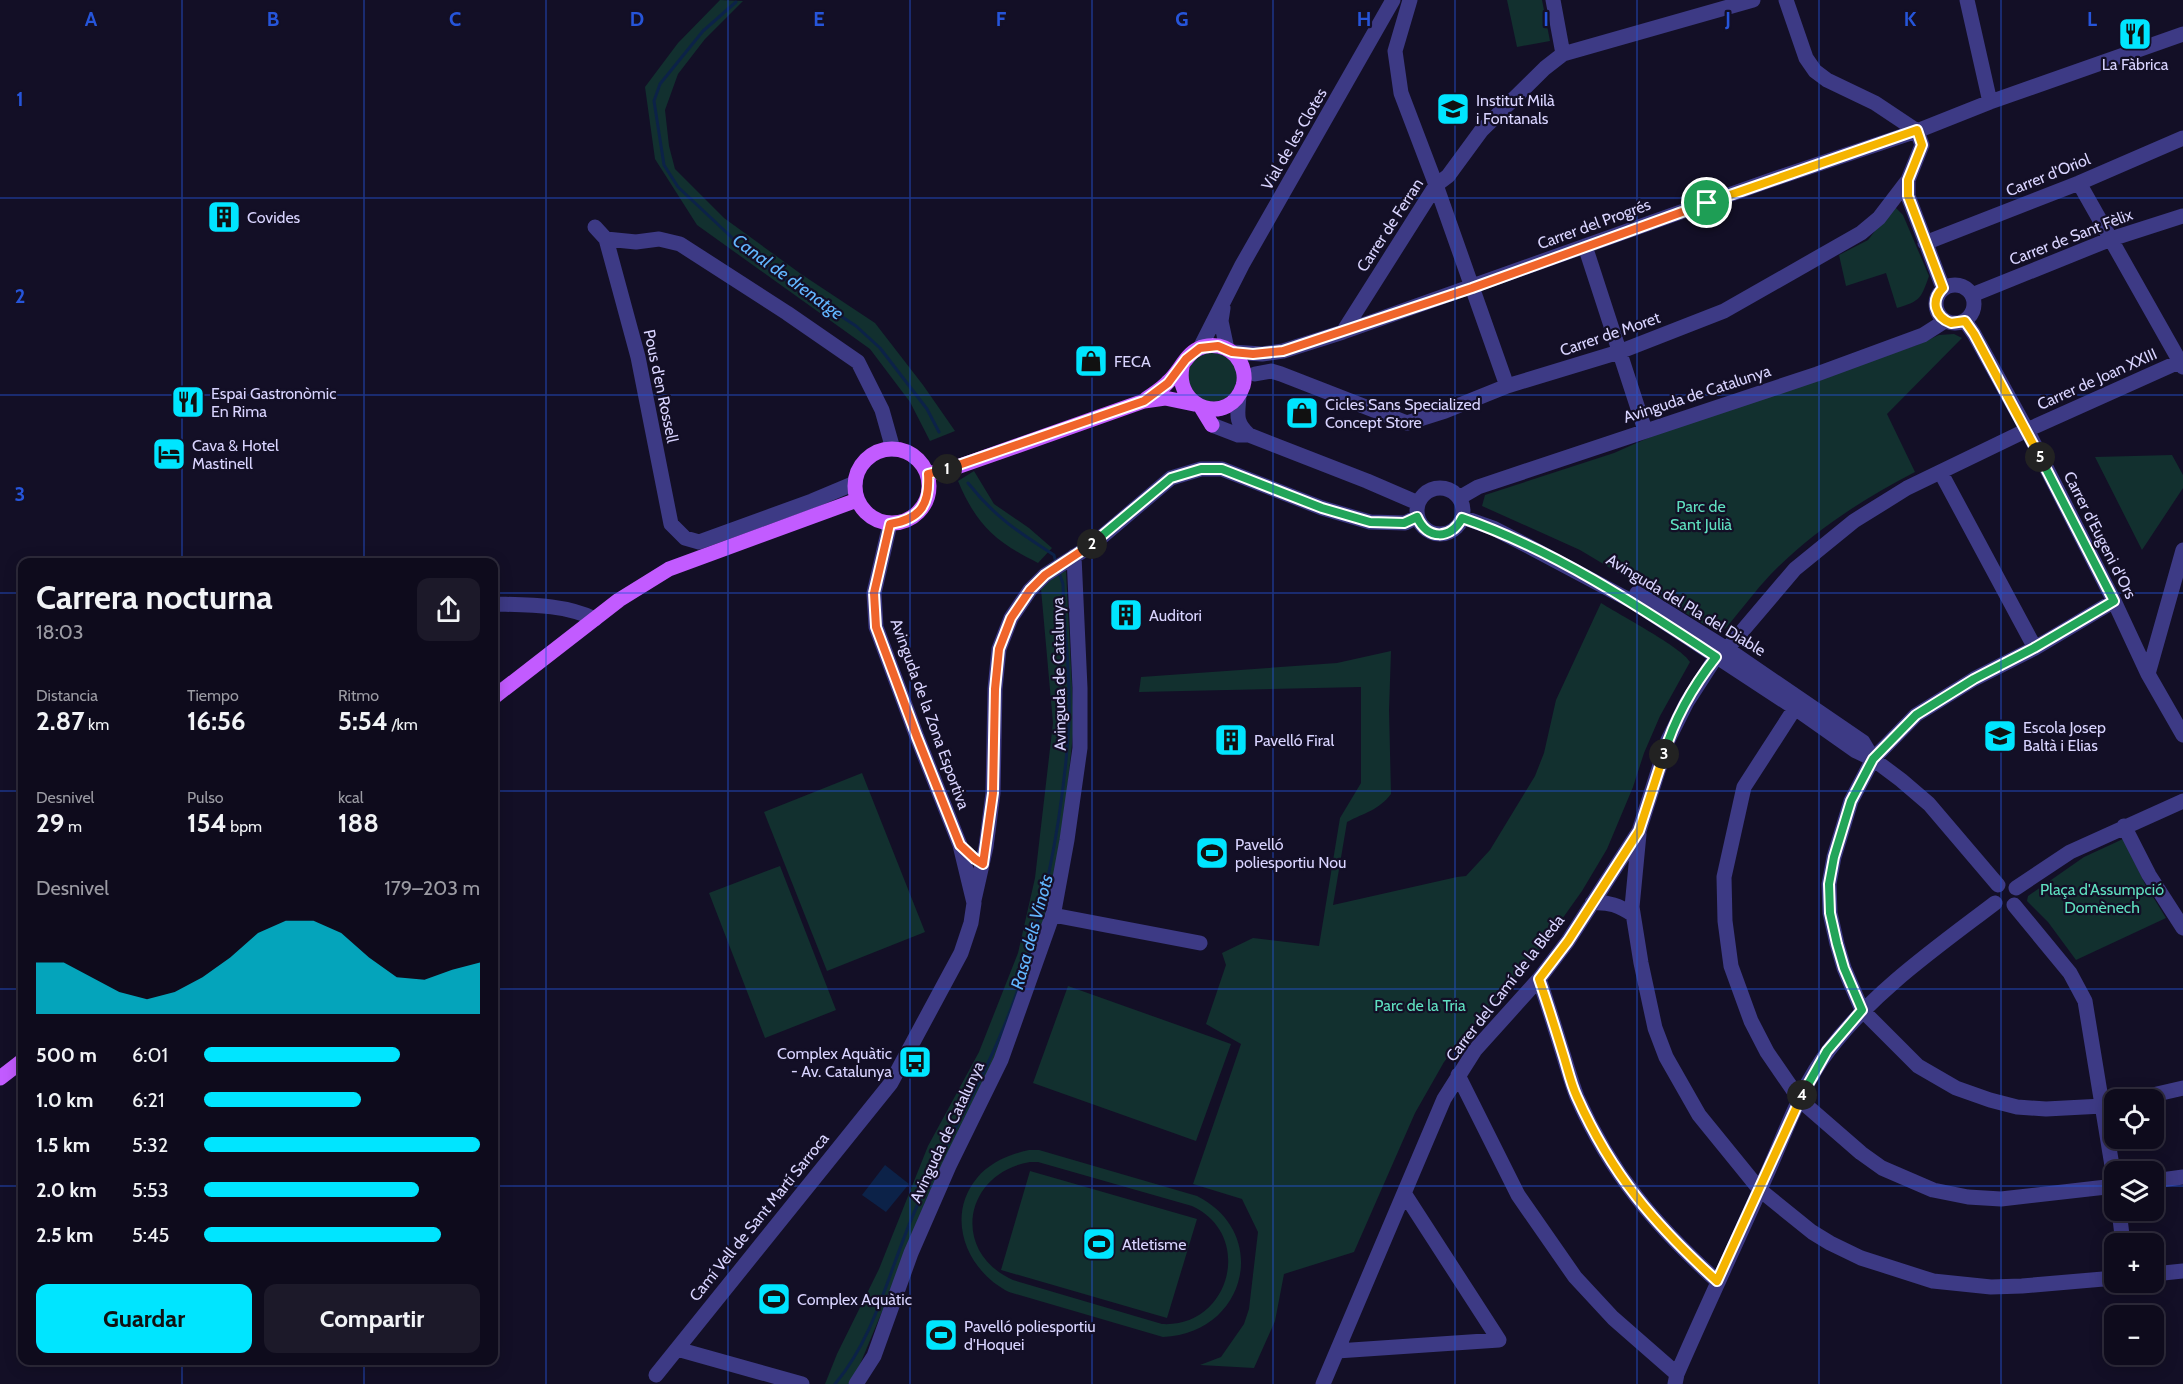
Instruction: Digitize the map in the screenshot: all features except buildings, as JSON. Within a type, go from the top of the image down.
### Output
[{"type":"main road","points":[[928,474],[957,467],[1144,401],[1165,398],[1218,409],[1226,406],[1241,390],[1242,367],[1229,350],[1218,346],[1200,348],[1186,359],[1168,383],[1144,401]]},
{"type":"main road","points":[[1182,367],[1180,377],[1186,396],[1212,425]]},
{"type":"main road","points":[[893,449],[908,452],[921,462],[928,474],[929,492],[926,503],[918,513],[904,522],[890,524],[880,522],[865,512],[858,500],[855,483],[858,472],[867,459],[879,452],[893,449]]},
{"type":"main road","points":[[498,694],[634,590],[669,569],[858,500]]},
{"type":"main road","points":[[0,1078],[18,1064]]},
{"type":"street","name":"Vial de les Clotes","points":[[1200,348],[1226,295],[1393,0]]},
{"type":"street","points":[[1410,0],[1395,51],[1401,93],[1437,185],[1507,386]]},
{"type":"street","points":[[1553,0],[1563,54]]},
{"type":"street","name":"Carrer de Ferran","points":[[1343,332],[1437,185],[1448,176],[1480,131],[1545,68],[1563,54],[1753,0]]},
{"type":"street","points":[[1786,0],[1806,58],[1815,71],[1917,130]]},
{"type":"street","points":[[1967,0],[1990,102]]},
{"type":"street","name":"Carrer del Progrés","points":[[1229,350],[1262,354],[1289,349],[1343,332],[2183,34]]},
{"type":"street","name":"Carrer de Moret","points":[[1255,374],[1271,371],[1293,378],[1407,423],[1445,411],[1507,386],[1619,352],[1724,311],[1861,233],[1879,218],[1908,180],[1922,145],[1917,130]]},
{"type":"street","name":"Carrer d'Oriol","points":[[1925,243],[2079,183],[2183,138]]},
{"type":"street","points":[[1908,180],[1908,196],[1943,288]]},
{"type":"street","points":[[2079,183],[2182,363]]},
{"type":"street","name":"Carrer de Sant Fèlix","points":[[1972,295],[2111,239],[2183,216]]},
{"type":"street","name":"Pous d'en Rossell","points":[[595,227],[606,239],[638,357],[671,524],[685,538],[699,542],[855,483]]},
{"type":"street","points":[[606,239],[636,242],[659,239],[680,244],[858,362],[882,410],[893,449]]},
{"type":"street","points":[[1585,246],[1645,430]]},
{"type":"street","points":[[1956,284],[1968,290],[1972,295],[1974,306],[1965,321],[1958,323],[1945,321],[1938,315],[1935,306],[1936,297],[1943,288],[1956,284]]},
{"type":"street","name":"Vial de les Clotes","points":[[1226,295],[1221,321],[1229,350]]},
{"type":"street","name":"Avinguda de Catalunya","points":[[1461,508],[1478,487],[1818,374],[1923,334],[1945,321]]},
{"type":"street","name":"Carrer d'Eugeni d'Ors","points":[[1965,321],[2027,430],[2114,601],[2148,674],[2183,735]]},
{"type":"street","points":[[1289,349],[1287,370],[1293,378]]},
{"type":"street","name":"Carrer del Progrés","points":[[1241,390],[1255,374],[1289,349]]},
{"type":"street","name":"Carrer de Joan XXIII","points":[[1941,473],[2027,430],[2182,363]]},
{"type":"street","points":[[1241,390],[1237,418],[1249,435]]},
{"type":"street","points":[[974,903],[987,847],[993,793],[995,689],[999,649],[1011,618],[1030,590],[1045,575],[1092,545],[1171,478],[1201,469],[1222,469],[1322,508],[1370,522],[1404,523],[1418,510],[1427,492],[1440,488],[1454,493],[1461,508],[1453,530],[1439,534],[1425,529],[1418,510],[1367,481],[1249,435],[1238,435],[1212,425]]},
{"type":"street","points":[[1941,473],[2034,648]]},
{"type":"street","name":"Carrer del Camí de la Bleda","points":[[1323,1384],[1444,1099],[1458,1075],[1493,1028],[1539,979],[1568,941],[1639,831],[1668,740],[1687,702],[1721,653],[1795,569],[1854,522],[1907,488],[1941,473]]},
{"type":"street","name":"Avinguda del Pla del Diable","points":[[1461,508],[1721,653],[1863,742],[1873,759]]},
{"type":"street","name":"Avinguda de la Zona Esportiva","points":[[890,524],[874,593],[876,627],[962,853],[974,903],[971,922],[961,953],[891,1083]]},
{"type":"street","name":"Avinguda de Catalunya","points":[[856,1384],[874,1356],[911,1253],[949,1166],[1001,1060],[1053,915],[1067,840],[1080,748],[1080,688],[1074,556]]},
{"type":"street","points":[[2148,674],[2182,557]]},
{"type":"street","points":[[2104,1104],[2046,1109],[2017,1107],[1973,1095],[1938,1079],[1918,1066],[1862,1010],[1844,968],[1837,944],[1830,913],[1829,884],[1834,857],[1851,801],[1873,759],[1916,715],[1974,679],[2034,648],[2114,601]]},
{"type":"street","points":[[498,604],[555,607],[581,612],[595,619]]},
{"type":"street","name":"Avinguda del Pla del Diable","points":[[1721,653],[1795,708],[1901,780],[1929,804],[1998,885]]},
{"type":"street","points":[[1795,708],[1744,787],[1724,877],[1727,943],[1731,966],[1737,987],[1767,1052],[1800,1100],[1861,1153],[1882,1168],[1933,1190],[1968,1197],[2001,1199],[2104,1186]]},
{"type":"street","points":[[2016,888],[2070,852],[2183,801]]},
{"type":"street","points":[[2124,826],[2149,875],[2183,928]]},
{"type":"street","points":[[1639,831],[1632,907],[1655,1028],[1666,1057],[1699,1115],[1760,1190],[1812,1232],[1830,1243],[1861,1258],[1933,1281],[1991,1287],[2104,1279]]},
{"type":"street","points":[[962,853],[987,847]]},
{"type":"street","name":"Avinguda de la Zona Esportiva","points":[[962,853],[975,859],[982,868]]},
{"type":"street","points":[[2007,883],[2016,888],[2018,897],[2014,905],[2004,909],[1995,903],[1992,896],[1993,890],[1998,885],[2007,883]]},
{"type":"street","points":[[1592,903],[1607,902],[1620,906],[1633,915]]},
{"type":"street","points":[[1458,1075],[1518,1195],[1575,1277],[1613,1318],[1676,1379],[1717,1281],[1800,1100],[1827,1051],[1862,1010],[1910,969],[1995,903]]},
{"type":"street","points":[[2014,905],[2070,973],[2085,1001],[2106,1089]]},
{"type":"street","points":[[1053,915],[1200,943]]},
{"type":"street","points":[[1539,979],[1576,1095],[1603,1149],[1646,1211],[1680,1248],[1717,1281]]},
{"type":"street","name":"Camí Vell de Sant Martí Sarroca","points":[[656,1375],[891,1083]]},
{"type":"street","points":[[2164,1092],[2183,1088]]},
{"type":"street","points":[[2164,1180],[2183,1177]]},
{"type":"street","points":[[1337,1351],[1500,1340],[1404,1193]]},
{"type":"street","points":[[2164,1273],[2183,1271]]},
{"type":"street","points":[[677,1349],[802,1384]]},
{"type":"green space","points":[[720,0],[743,1],[705,39],[678,74],[665,110],[669,146],[675,169],[724,218],[801,274],[875,323],[955,431],[930,441],[910,402],[870,349],[697,225],[655,159],[645,87],[678,43]]},
{"type":"green space","points":[[1507,0],[1542,0],[1550,41],[1517,47]]},
{"type":"green space","points":[[1894,206],[1903,215],[1929,276],[1916,301],[1897,308],[1886,273],[1846,286],[1839,255],[1868,240]]},
{"type":"green space","name":"Parc de Sant Julià","points":[[1954,334],[1962,338],[1887,414],[1915,472],[1877,493],[1821,530],[1771,574],[1726,628],[1717,632],[1580,550],[1482,506],[1485,495],[1614,453],[1666,430],[1917,345],[1939,335]]},
{"type":"green space","points":[[1212,352],[1230,359],[1237,377],[1230,395],[1212,402],[1194,395],[1187,377],[1194,359]]},
{"type":"green space","points":[[2172,455],[2183,475],[2183,488],[2142,550],[2095,457]]},
{"type":"green space","points":[[974,471],[994,504],[1029,528],[1052,548],[1038,563],[999,540],[973,510],[958,481]]},
{"type":"green space","points":[[1066,571],[1074,725],[1062,838],[1042,929],[1010,1025],[906,1254],[856,1374],[848,1384],[825,1384],[837,1354],[879,1269],[928,1146],[979,1052],[1018,953],[1035,878],[1053,723],[1041,589],[1055,576]]},
{"type":"green space","name":"Parc de la Tria","points":[[1601,603],[1676,648],[1690,662],[1660,716],[1607,849],[1582,891],[1540,950],[1479,1018],[1444,1062],[1415,1113],[1354,1252],[1284,1274],[1275,1321],[1254,1368],[1200,1365],[1221,1357],[1244,1324],[1249,1309],[1258,1232],[1242,1199],[1193,1184],[1241,1044],[1206,1024],[1226,965],[1222,953],[1253,938],[1319,946],[1340,818],[1361,783],[1361,687],[1139,692],[1141,677],[1337,663],[1391,651],[1389,710],[1391,794],[1376,808],[1347,822],[1333,905],[1466,876],[1490,850],[1535,776],[1544,753],[1556,700]]},
{"type":"green space","points":[[862,773],[925,932],[827,971],[764,812]]},
{"type":"green space","name":"Plaça d'Assumpció Domènech","points":[[2123,839],[2145,884],[2166,918],[2076,960],[2048,922],[2027,901],[2028,896],[2084,857]]},
{"type":"green space","points":[[780,866],[836,1010],[765,1038],[709,893]]},
{"type":"green space","points":[[1068,986],[1231,1044],[1196,1141],[1033,1083]]},
{"type":"green space","points":[[1039,1150],[1197,1196],[1220,1213],[1235,1234],[1241,1257],[1239,1280],[1230,1301],[1213,1319],[1191,1332],[1163,1337],[1009,1292],[994,1283],[972,1258],[965,1242],[962,1210],[967,1194],[982,1173],[1000,1160],[1022,1152]],"holes":[[[1030,1162],[1038,1162],[1192,1206],[1212,1220],[1223,1237],[1228,1257],[1226,1277],[1218,1296],[1204,1311],[1185,1321],[1162,1324],[1013,1280],[993,1267],[980,1251],[973,1233],[973,1215],[979,1197],[991,1181],[1008,1169]]]},
{"type":"green space","name":"Atletisme","points":[[1030,1171],[1197,1219],[1167,1318],[1001,1270]]},
{"type":"water","points":[[885,1165],[909,1184],[886,1212],[862,1195]]},
{"type":"waterway","name":"Canal de drenatge","points":[[736,2],[703,31],[660,84],[654,101],[664,165],[678,187],[742,247],[769,269],[856,326],[880,348],[927,409],[939,432]]},
{"type":"waterway","name":"Rasa dels Vinots","points":[[968,483],[1008,523],[1054,555],[1056,563]]},
{"type":"waterway","name":"Rasa dels Vinots","points":[[835,1384],[850,1364],[873,1320],[918,1204],[995,1049],[1016,995],[1036,929],[1057,827],[1069,724],[1063,584],[1059,572]]},
{"type":"place","name":"La Fàbrica","points":[[2135,34]]},
{"type":"place","name":"Institut Milà i Fontanals","points":[[1453,109]]},
{"type":"place","name":"Covides","points":[[224,217]]},
{"type":"place","name":"FECA","points":[[1091,361]]},
{"type":"place","name":"Espai Gastronòmic En Rima","points":[[188,402]]},
{"type":"place","name":"Cicles Sans Specialized Concept Store","points":[[1302,413]]},
{"type":"place","name":"Cava & Hotel Mastinell","points":[[169,454]]},
{"type":"place","name":"Auditori","points":[[1126,615]]},
{"type":"place","name":"Escola Josep Baltà i Elias","points":[[2000,736]]},
{"type":"place","name":"Pavelló Firal","points":[[1231,740]]},
{"type":"place","name":"Pavelló poliesportiu Nou","points":[[1212,853]]},
{"type":"place","name":"Complex Aquàtic - Av. Catalunya","points":[[915,1062]]},
{"type":"place","name":"Atletisme","points":[[1099,1244]]},
{"type":"place","name":"Complex Aquàtic","points":[[774,1299]]},
{"type":"place","name":"Pavelló poliesportiu d'Hoquei","points":[[941,1335]]},
{"type":"route","points":[[1917,130],[1922,145],[1908,180],[1908,196],[1943,288],[1936,297],[1935,306],[1938,315],[1951,323],[1965,321],[1974,334],[2027,430],[2114,601],[2034,648],[1974,679],[1916,715],[1873,759],[1851,801],[1834,857],[1829,884],[1830,913],[1837,944],[1844,968],[1862,1010],[1827,1051],[1813,1074],[1717,1281],[1680,1248],[1646,1211],[1603,1149],[1576,1095],[1539,979],[1568,941],[1639,831],[1668,740],[1687,702],[1716,657],[1635,603],[1493,528],[1462,518],[1453,530],[1439,534],[1425,529],[1417,517],[1404,523],[1370,522],[1322,508],[1222,469],[1201,469],[1171,478],[1092,545],[1045,575],[1030,590],[1011,618],[999,649],[995,689],[993,793],[983,864],[960,845],[876,627],[874,593],[890,524],[904,522],[918,513],[926,503],[929,492],[928,474],[957,467],[1144,401],[1168,383],[1192,352],[1200,348],[1209,345],[1218,346],[1232,352],[1253,354],[1283,351],[1472,288],[1707,203],[1917,130]]}]
